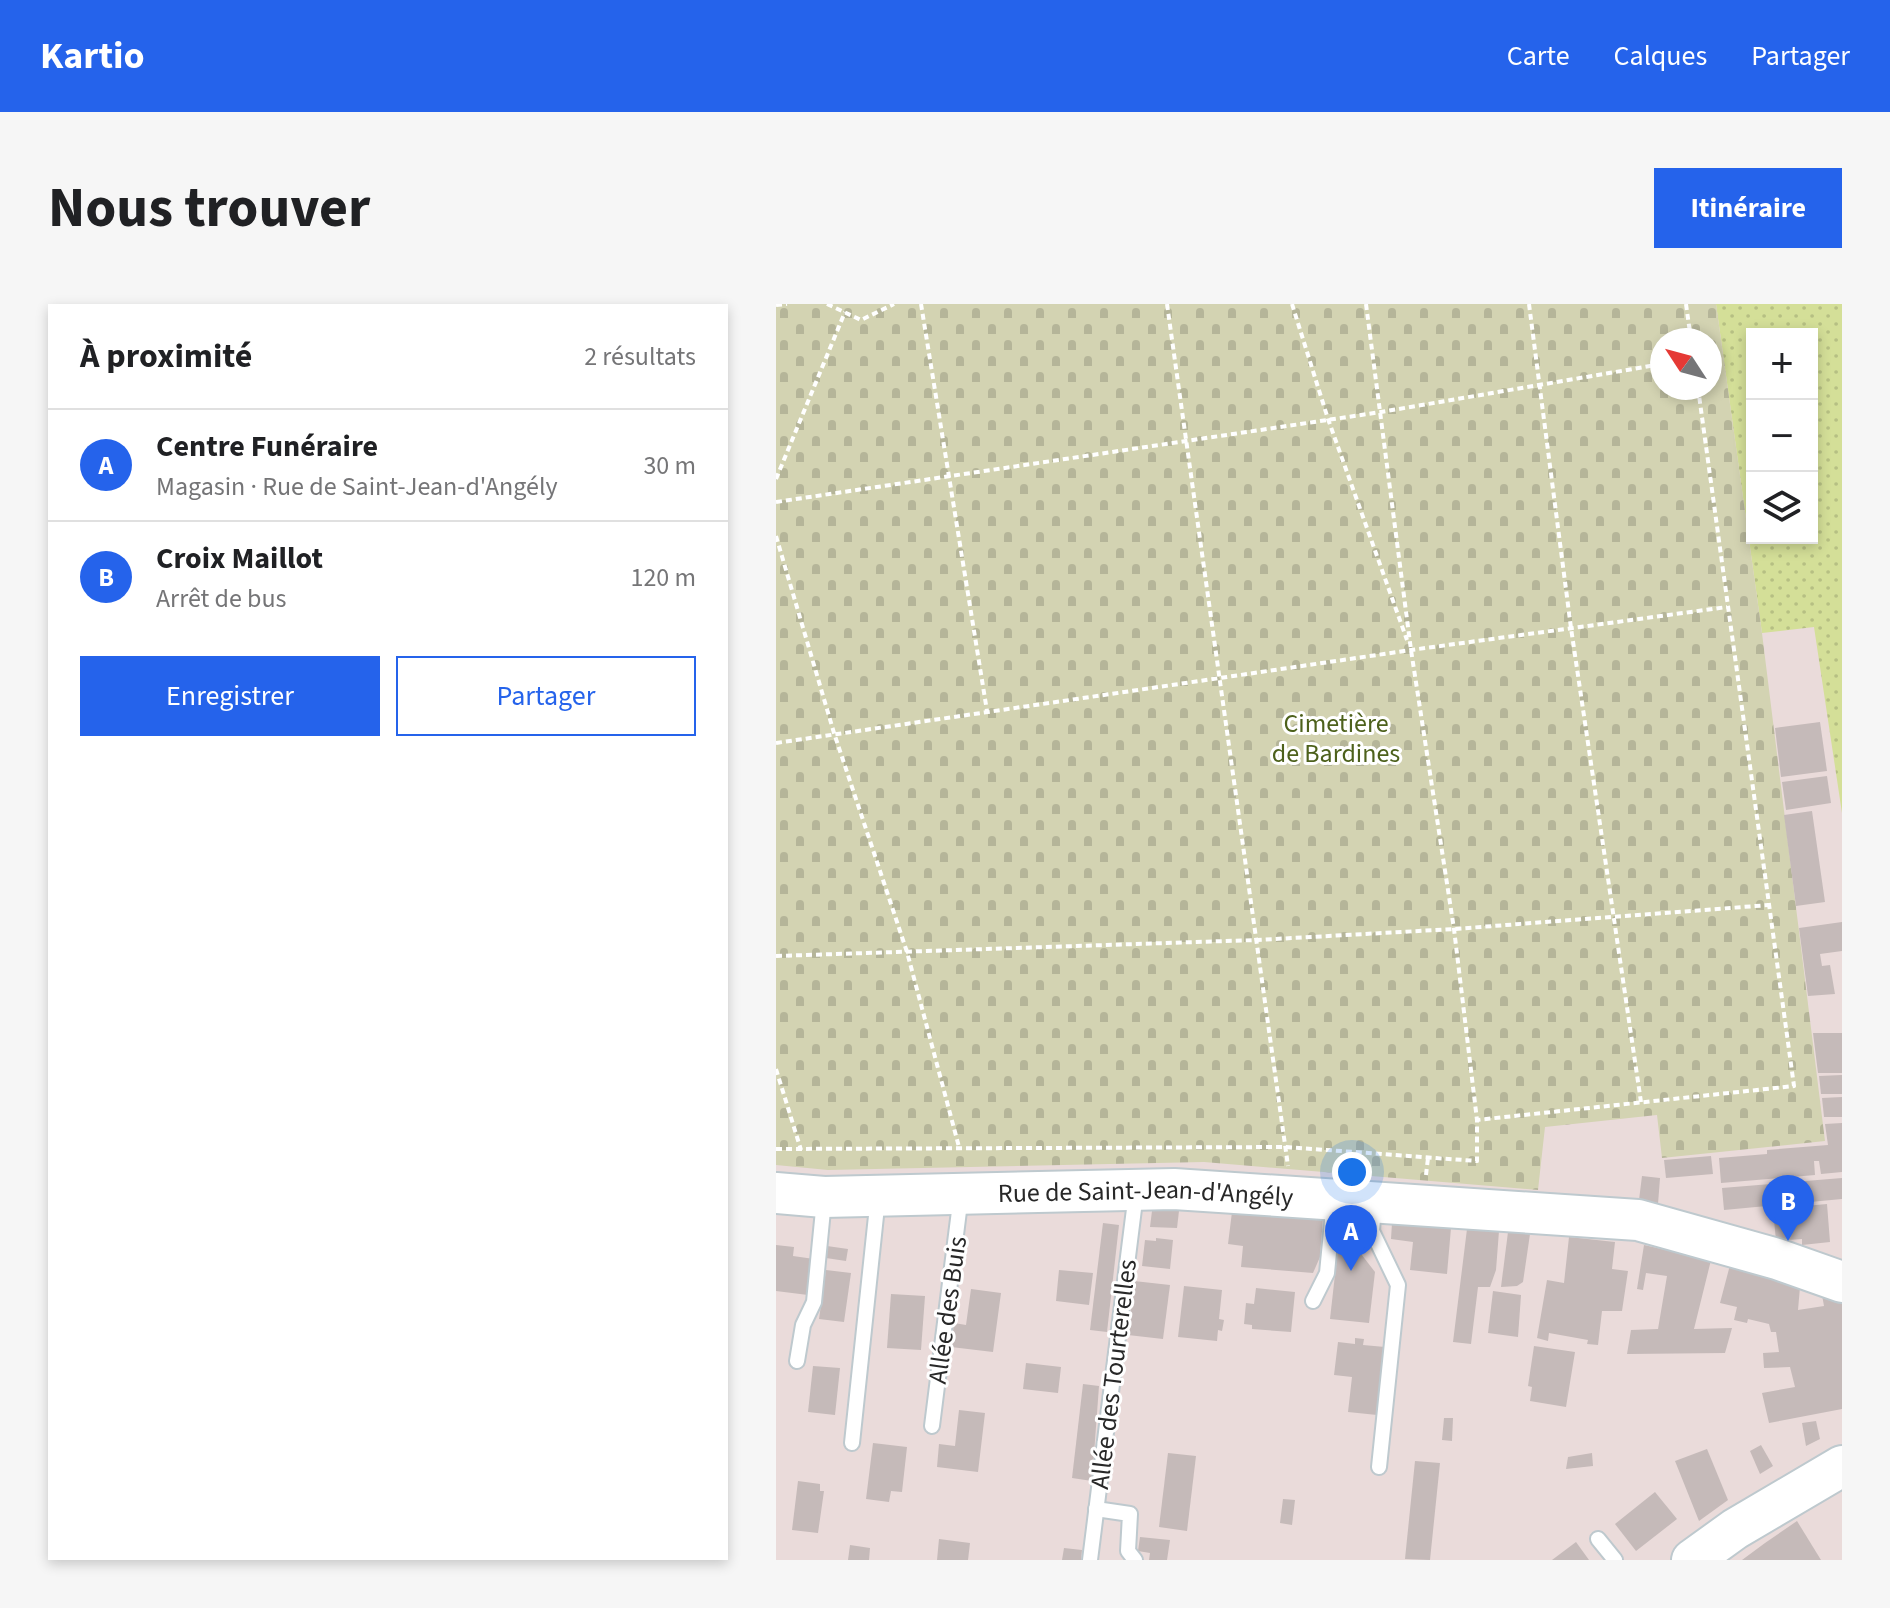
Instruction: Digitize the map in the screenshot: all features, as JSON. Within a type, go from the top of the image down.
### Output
[{"type":"main road","name":"Rue de Saint-Jean-d'Angély","points":[[776,1193],[824,1197],[1137,1189],[1638,1220],[1777,1259],[1842,1282]]},
{"type":"main road","points":[[1692,1560],[1735,1529],[1842,1466]]},
{"type":"lane","name":"Allée des Tourterelles","points":[[1090,1560],[1137,1189]]},
{"type":"lane","name":"Allée des Buis","points":[[932,1426],[961,1194]]},
{"type":"lane","points":[[852,1443],[878,1196]]},
{"type":"lane","points":[[797,1361],[803,1325],[814,1302],[824,1197]]},
{"type":"lane","points":[[1313,1301],[1327,1273],[1334,1200]]},
{"type":"lane","points":[[1374,1203],[1372,1231],[1398,1285],[1379,1467]]},
{"type":"lane","points":[[1096,1509],[1130,1514],[1128,1551],[1135,1560]]},
{"type":"lane","points":[[1598,1539],[1615,1560]]},
{"type":"path","points":[[776,305],[787,304]]},
{"type":"path","points":[[827,304],[861,320],[894,304]]},
{"type":"path","points":[[921,304],[987,711]]},
{"type":"path","points":[[1167,304],[1286,1147],[1288,1197]]},
{"type":"path","points":[[1292,304],[1328,419],[1411,650]]},
{"type":"path","points":[[776,1149],[1286,1147],[1477,1161],[1477,1120],[1454,929],[1411,650],[1366,304]]},
{"type":"path","points":[[1529,304],[1571,628],[1641,1102]]},
{"type":"path","points":[[1686,304],[1689,328]]},
{"type":"path","points":[[776,479],[845,312]]},
{"type":"path","points":[[776,502],[1381,412],[1650,366]]},
{"type":"path","points":[[1477,1120],[1794,1086],[1700,400]]},
{"type":"path","points":[[776,536],[834,733],[907,952],[959,1147]]},
{"type":"path","points":[[776,743],[1220,677],[1727,607]]},
{"type":"path","points":[[776,956],[1257,940],[1454,929],[1769,905]]},
{"type":"path","points":[[776,1069],[801,1150]]},
{"type":"green space","name":"Cimetière de Bardines","points":[[776,304],[1716,304],[1719,328],[1650,328],[1650,400],[1722,400],[1722,347],[1746,519],[1746,544],[1750,544],[1762,633],[1825,1141],[1662,1158],[1657,1115],[1545,1127],[1538,1190],[1204,1162],[828,1170],[776,1165]]},
{"type":"green space","points":[[1716,304],[1842,304],[1842,813],[1814,627],[1762,633],[1750,544],[1818,544],[1818,328],[1746,328],[1746,519],[1722,328],[1719,328]]},
{"type":"building","points":[[1820,722],[1827,771],[1781,777],[1775,728]]},
{"type":"building","points":[[1827,776],[1831,803],[1786,810],[1782,782]]},
{"type":"building","points":[[1812,811],[1825,902],[1796,906],[1784,815]]},
{"type":"building","points":[[1842,922],[1842,951],[1820,954],[1822,966],[1830,965],[1835,994],[1808,996],[1799,928]]},
{"type":"building","points":[[1813,1033],[1842,1033],[1842,1073],[1818,1073]]},
{"type":"building","points":[[1842,1075],[1842,1094],[1821,1094],[1819,1076]]},
{"type":"building","points":[[1842,1097],[1842,1117],[1824,1117],[1822,1098]]},
{"type":"building","points":[[1842,1123],[1842,1172],[1821,1174],[1819,1161],[1814,1161],[1815,1175],[1721,1183],[1719,1158],[1828,1145],[1825,1124]]},
{"type":"building","points":[[1711,1156],[1713,1174],[1666,1178],[1664,1160]]},
{"type":"building","points":[[1642,1176],[1660,1178],[1658,1204],[1639,1200]]},
{"type":"building","points":[[1842,1178],[1842,1199],[1724,1210],[1722,1188]]},
{"type":"building","points":[[1827,1204],[1830,1242],[1802,1245],[1802,1239],[1776,1241],[1773,1209]]},
{"type":"building","points":[[1152,1211],[1179,1211],[1177,1228],[1150,1227]]},
{"type":"building","points":[[1232,1212],[1323,1218],[1320,1257],[1313,1273],[1241,1267],[1243,1246],[1228,1244]]},
{"type":"building","points":[[1103,1223],[1119,1225],[1107,1332],[1090,1330]]},
{"type":"building","points":[[1392,1223],[1451,1228],[1447,1274],[1410,1270],[1413,1242],[1391,1239]]},
{"type":"building","points":[[1467,1229],[1499,1231],[1496,1270],[1490,1287],[1478,1287],[1471,1344],[1453,1342]]},
{"type":"building","points":[[1508,1232],[1530,1234],[1523,1282],[1517,1286],[1501,1287]]},
{"type":"building","points":[[1569,1237],[1615,1242],[1612,1269],[1628,1271],[1622,1311],[1602,1311],[1598,1345],[1587,1344],[1588,1340],[1549,1333],[1548,1341],[1537,1338],[1547,1280],[1564,1283]]},
{"type":"building","points":[[1156,1238],[1173,1240],[1170,1269],[1142,1266],[1145,1240],[1156,1241]]},
{"type":"building","points":[[776,1245],[794,1247],[793,1256],[814,1259],[808,1295],[776,1291]]},
{"type":"building","points":[[1644,1245],[1711,1260],[1694,1329],[1732,1328],[1725,1353],[1627,1354],[1631,1330],[1658,1329],[1667,1276],[1646,1273],[1643,1290],[1637,1289]]},
{"type":"building","points":[[827,1246],[848,1249],[846,1261],[826,1258]]},
{"type":"building","points":[[1338,1248],[1358,1250],[1375,1272],[1369,1323],[1330,1319]]},
{"type":"building","points":[[1730,1265],[1800,1287],[1798,1310],[1824,1306],[1822,1295],[1842,1303],[1842,1409],[1769,1423],[1762,1393],[1795,1387],[1790,1367],[1764,1368],[1763,1353],[1779,1352],[1776,1332],[1771,1332],[1769,1324],[1748,1319],[1747,1323],[1734,1320],[1737,1307],[1720,1303]]},
{"type":"building","points":[[826,1270],[851,1273],[844,1322],[819,1319]]},
{"type":"building","points":[[1059,1270],[1093,1273],[1089,1305],[1056,1301]]},
{"type":"building","points":[[1134,1281],[1170,1285],[1163,1339],[1128,1335]]},
{"type":"building","points":[[1184,1286],[1222,1290],[1219,1319],[1224,1320],[1222,1331],[1218,1330],[1217,1341],[1178,1337]]},
{"type":"building","points":[[1256,1288],[1295,1292],[1291,1332],[1252,1329],[1252,1325],[1244,1324],[1246,1303],[1254,1304]]},
{"type":"building","points":[[971,1289],[1001,1293],[993,1352],[951,1347],[954,1323],[966,1325]]},
{"type":"building","points":[[1493,1291],[1521,1295],[1518,1337],[1488,1333]]},
{"type":"building","points":[[891,1294],[925,1296],[921,1350],[887,1348]]},
{"type":"building","points":[[1355,1338],[1364,1339],[1363,1345],[1385,1347],[1377,1415],[1348,1412],[1352,1377],[1334,1375],[1338,1342],[1355,1344]]},
{"type":"building","points":[[1534,1346],[1575,1352],[1566,1407],[1530,1401],[1532,1387],[1528,1386]]},
{"type":"building","points":[[1026,1363],[1061,1367],[1058,1393],[1023,1389]]},
{"type":"building","points":[[813,1366],[840,1368],[835,1415],[808,1412]]},
{"type":"building","points":[[1083,1384],[1099,1386],[1092,1481],[1072,1478]]},
{"type":"building","points":[[959,1410],[985,1413],[978,1472],[937,1467],[939,1444],[955,1446]]},
{"type":"building","points":[[1444,1418],[1453,1418],[1452,1441],[1442,1440]]},
{"type":"building","points":[[1816,1421],[1820,1439],[1806,1446],[1802,1423]]},
{"type":"building","points":[[873,1443],[907,1447],[902,1492],[891,1491],[889,1502],[866,1499]]},
{"type":"building","points":[[1761,1445],[1773,1466],[1760,1474],[1750,1451]]},
{"type":"building","points":[[1707,1449],[1728,1500],[1699,1521],[1675,1461]]},
{"type":"building","points":[[1168,1453],[1196,1456],[1187,1531],[1159,1527]]},
{"type":"building","points":[[1592,1453],[1593,1466],[1566,1469],[1568,1457]]},
{"type":"building","points":[[1415,1461],[1440,1463],[1430,1560],[1405,1559]]},
{"type":"building","points":[[798,1481],[820,1484],[820,1491],[824,1491],[818,1533],[792,1530]]},
{"type":"building","points":[[1655,1492],[1677,1519],[1636,1551],[1615,1524]]},
{"type":"building","points":[[1283,1499],[1295,1500],[1292,1525],[1280,1523]]},
{"type":"building","points":[[1797,1521],[1821,1560],[1742,1560],[1765,1543]]},
{"type":"building","points":[[1140,1537],[1170,1540],[1167,1560],[1149,1560],[1150,1553],[1138,1551]]},
{"type":"building","points":[[939,1539],[970,1543],[968,1560],[937,1560]]},
{"type":"building","points":[[1576,1542],[1589,1560],[1552,1560]]},
{"type":"building","points":[[850,1545],[870,1548],[869,1560],[848,1560]]},
{"type":"building","points":[[1064,1548],[1082,1550],[1081,1560],[1062,1560]]},
{"type":"place","name":"Croix Maillot","points":[[1788,1241]]},
{"type":"place","name":"Centre Funéraire","points":[[1351,1271]]}]
